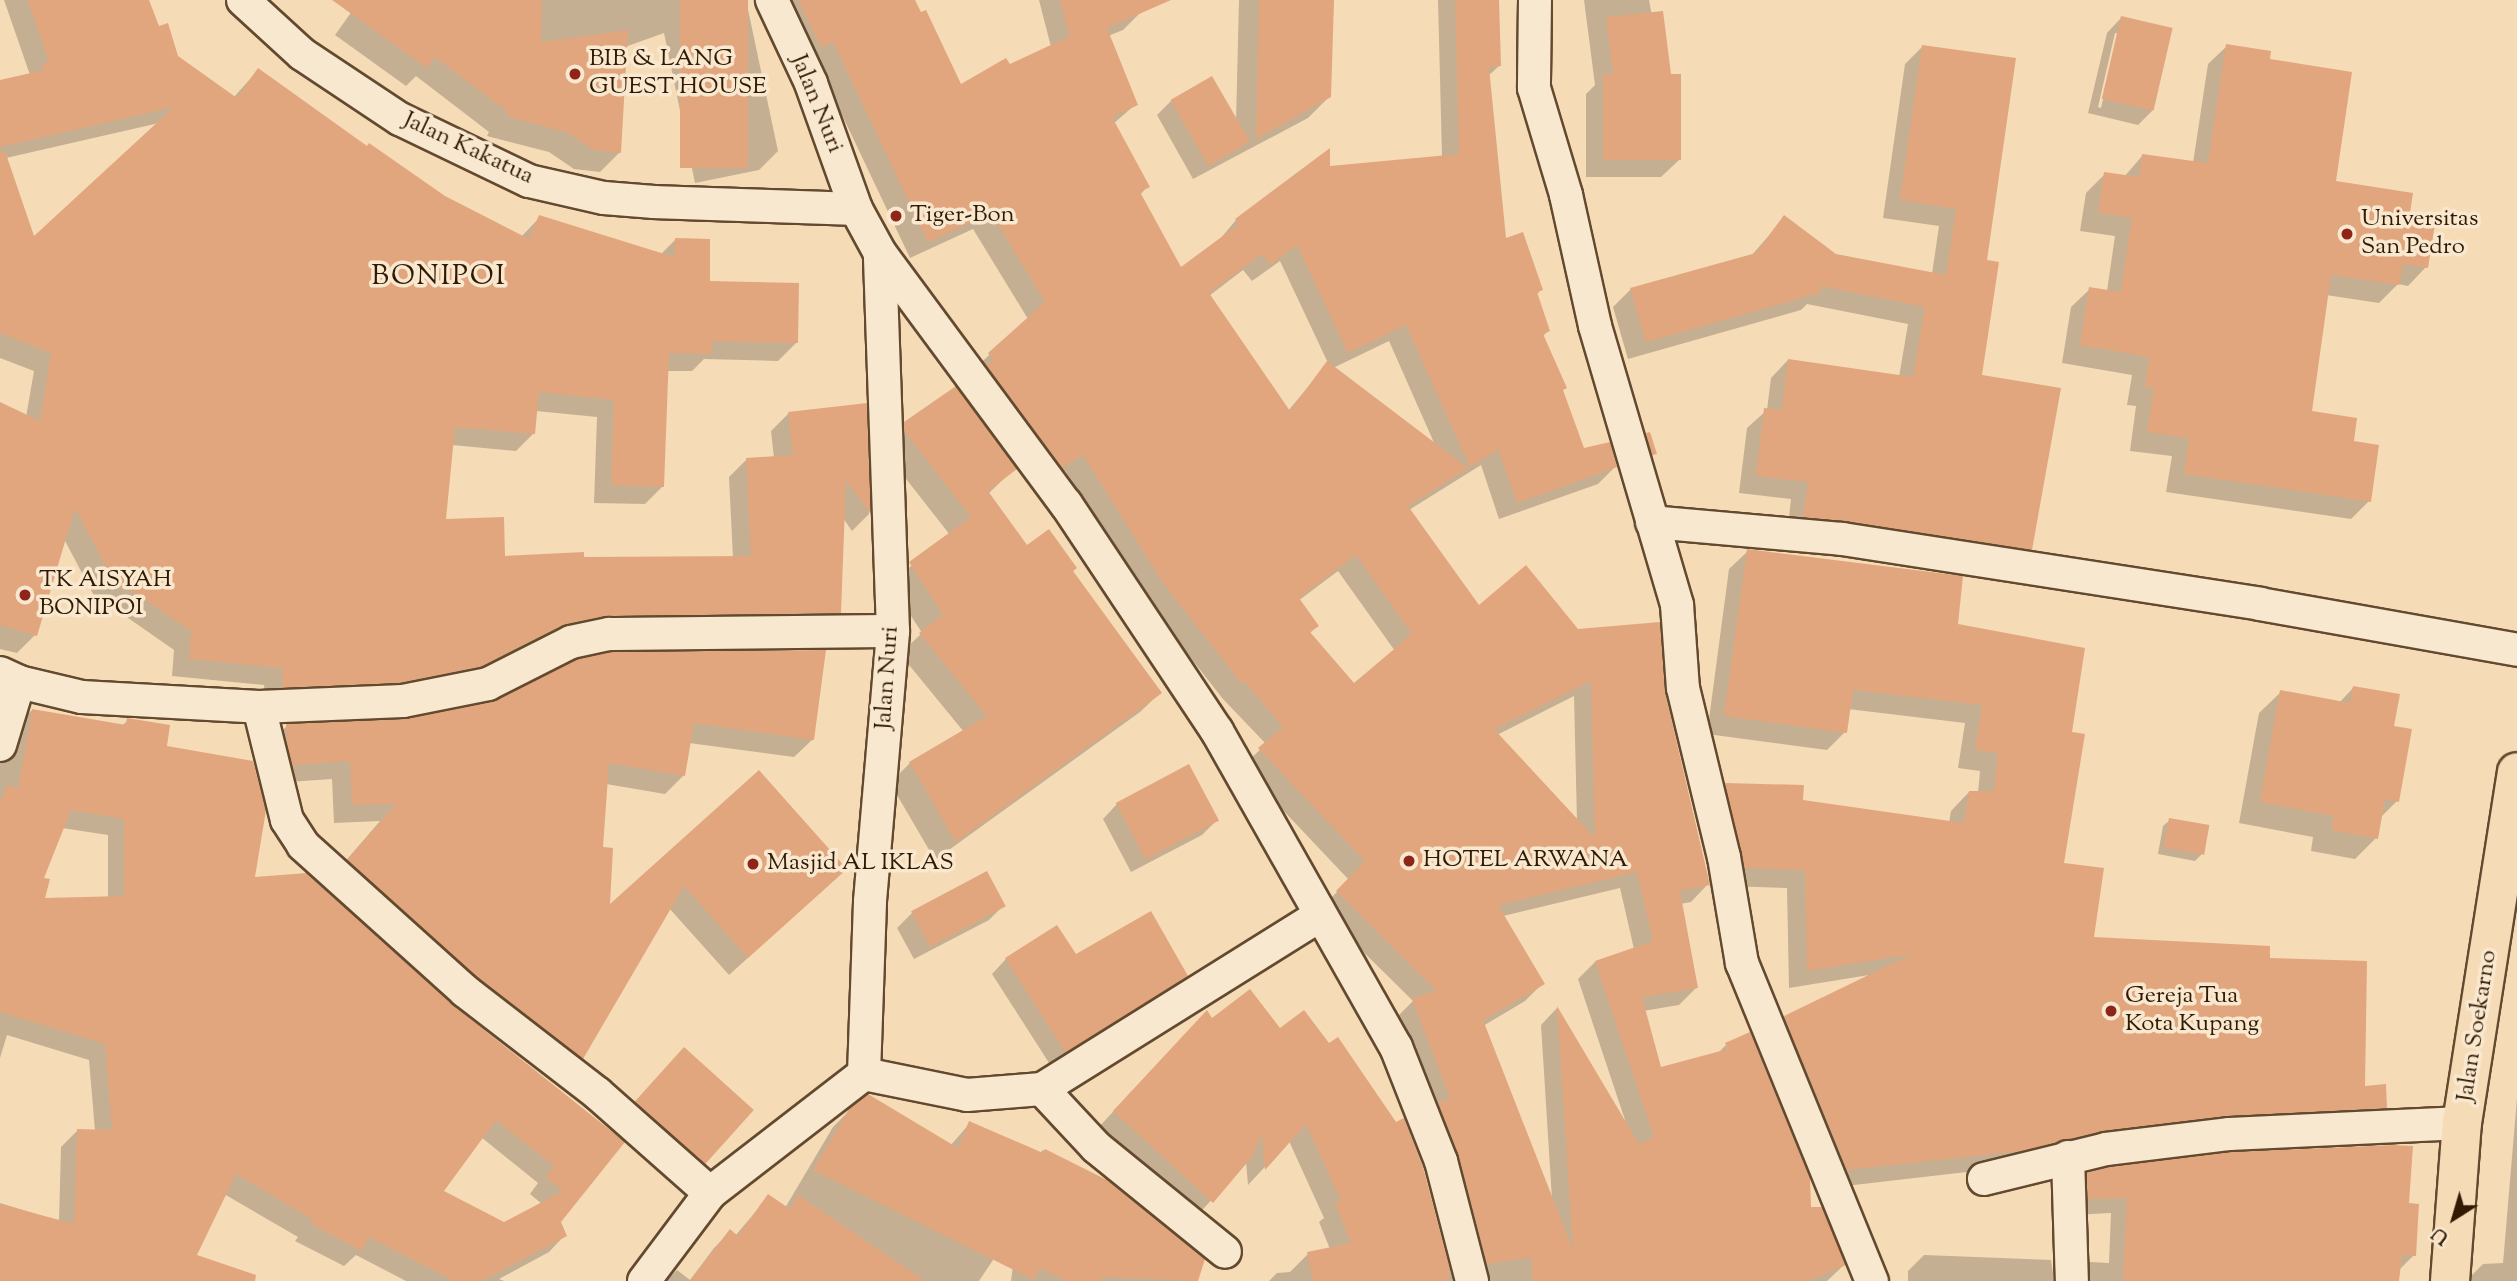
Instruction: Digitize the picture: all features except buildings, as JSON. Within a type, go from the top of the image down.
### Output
[{"type":"highway","name":"Jalan Soekarno","points":[[2450,1281],[2462,1123],[2517,772]]},
{"type":"street","name":"Jalan Kakatua","points":[[243,0],[302,54],[400,119],[529,181],[604,198],[856,209]]},
{"type":"street","name":"Jalan Nuri","points":[[772,0],[811,83],[856,209],[880,253],[893,631],[870,901],[864,1074]]},
{"type":"street","points":[[1535,0],[1534,88],[1566,194],[1595,326],[1677,605],[1683,688],[1724,857],[1742,963],[1872,1281]]},
{"type":"street","points":[[880,253],[1066,504],[1210,720],[1319,916],[1396,1047],[1441,1161],[1472,1281]]},
{"type":"street","points":[[1652,522],[1842,539],[2260,604],[2517,650]]},
{"type":"street","points":[[0,745],[9,678],[82,696],[259,707],[403,701],[488,684],[571,642],[609,634],[893,631]]},
{"type":"street","points":[[259,707],[287,820],[303,845],[465,991],[597,1094],[710,1193]]},
{"type":"street","points":[[645,1281],[710,1193],[864,1074],[967,1095],[1042,1089],[1319,916]]},
{"type":"street","points":[[1042,1089],[1105,1154],[1225,1252]]},
{"type":"street","points":[[1984,1179],[2068,1157],[2230,1135],[2462,1123]]},
{"type":"street","points":[[2068,1157],[2072,1281]]},
{"type":"place","name":"BIB & LANG GUEST HOUSE","points":[[575,74]]},
{"type":"place","name":"Tiger-Bon","points":[[896,216]]},
{"type":"place","name":"Universitas San Pedro","points":[[2347,234]]},
{"type":"place","name":"TK AISYAH BONIPOI","points":[[25,595]]},
{"type":"place","name":"HOTEL ARWANA","points":[[1409,861]]},
{"type":"place","name":"Masjid AL IKLAS","points":[[753,864]]},
{"type":"place","name":"Gereja Tua Kota Kupang","points":[[2111,1011]]},
{"type":"district","name":"BONIPOI","points":[[439,277]]}]
